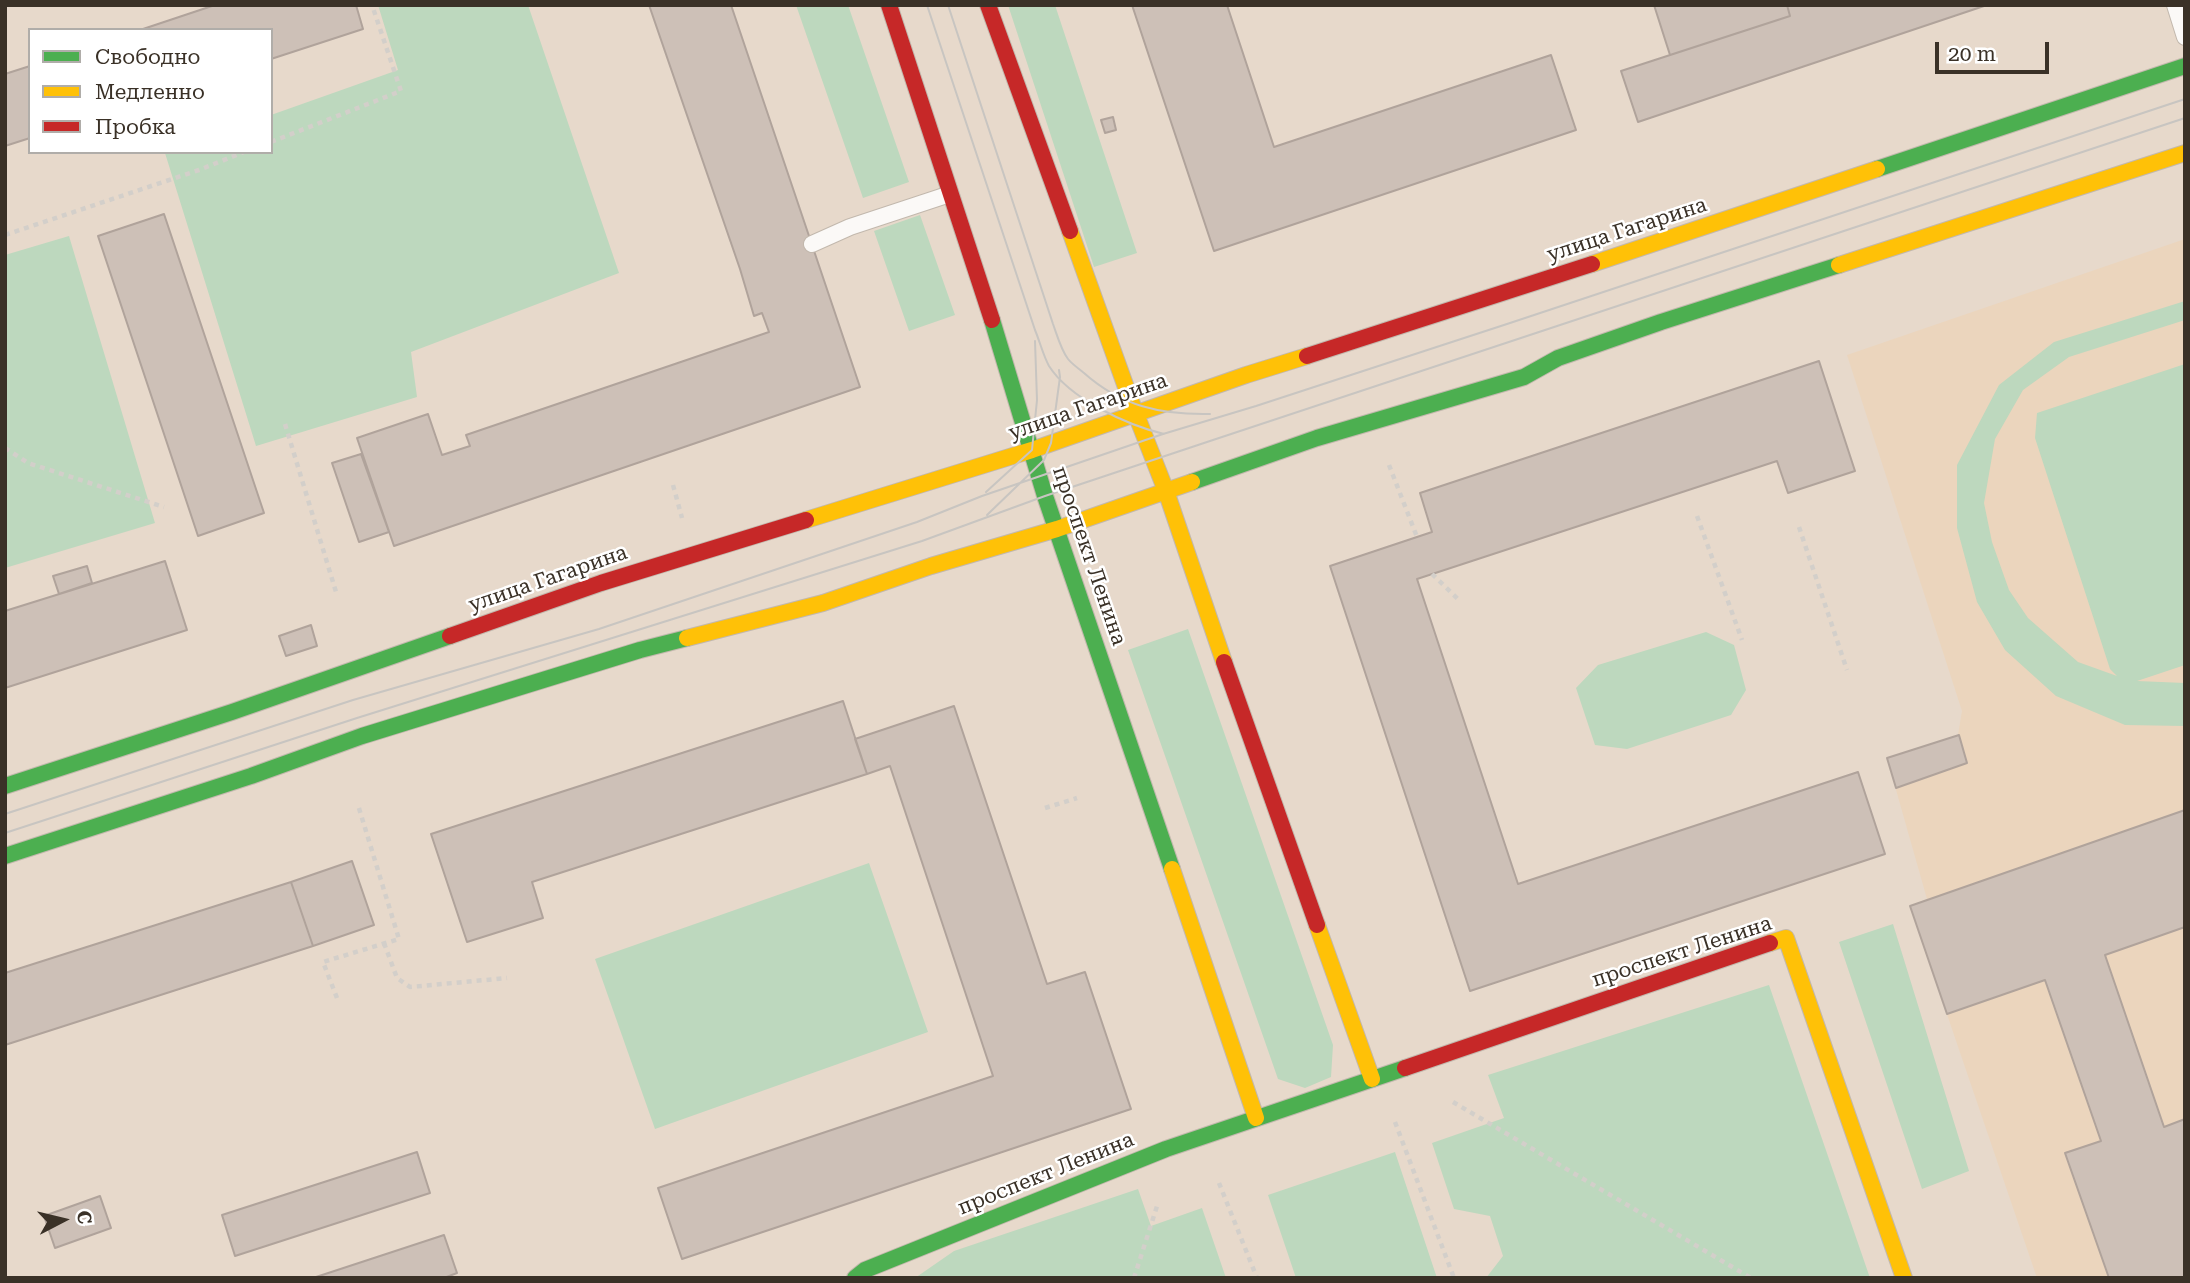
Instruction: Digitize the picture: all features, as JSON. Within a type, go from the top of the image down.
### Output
[{"type":"main road","name":"проспект Ленина","points":[[889,5],[1005,358],[1057,529],[1256,1118]]},
{"type":"main road","points":[[988,5],[1166,491],[1372,1079]]},
{"type":"main road","name":"улица Гагарина","points":[[5,786],[232,712],[601,583],[1032,450],[1246,375],[1503,294],[2185,66]]},
{"type":"main road","points":[[5,856],[251,776],[362,736],[640,650],[822,603],[931,566],[1057,529],[1317,438],[1524,377],[1558,358],[1669,319],[2185,153]]},
{"type":"main road","name":"проспект Ленина","points":[[855,1278],[865,1270],[1166,1149],[1786,938],[1904,1278]]},
{"type":"lane","points":[[2175,5],[2185,37]]},
{"type":"lane","points":[[812,244],[850,227],[950,194]]},
{"type":"path","points":[[273,141],[401,91],[372,5]]},
{"type":"path","points":[[5,235],[239,154]]},
{"type":"path","points":[[285,424],[336,592]]},
{"type":"path","points":[[5,448],[28,463],[164,507]]},
{"type":"path","points":[[1389,465],[1417,537]]},
{"type":"path","points":[[673,485],[682,519]]},
{"type":"path","points":[[1697,516],[1742,640]]},
{"type":"path","points":[[1800,527],[1847,670]]},
{"type":"path","points":[[1432,575],[1458,599]]},
{"type":"path","points":[[1045,807],[1077,798]]},
{"type":"path","points":[[337,998],[323,962],[399,939],[358,805]]},
{"type":"path","points":[[384,943],[397,978],[410,987],[506,978]]},
{"type":"path","points":[[1453,1102],[1751,1278]]},
{"type":"path","points":[[1395,1122],[1454,1278]]},
{"type":"path","points":[[1219,1183],[1257,1278]]},
{"type":"path","points":[[1134,1278],[1158,1203]]},
{"type":"shaded area","points":[[2185,239],[2185,1278],[2037,1278],[1910,906],[1927,899],[1887,758],[1958,735],[1962,711],[1847,355]]},
{"type":"green space","points":[[378,5],[528,5],[619,273],[411,352],[417,397],[256,446],[165,154],[273,154],[273,114],[398,70]]},
{"type":"green space","points":[[796,5],[848,5],[909,182],[863,198]]},
{"type":"green space","points":[[1008,5],[1055,5],[1137,253],[1094,267]]},
{"type":"green space","points":[[920,215],[955,315],[909,331],[874,231]]},
{"type":"green space","points":[[69,236],[155,523],[5,568],[5,255]]},
{"type":"green space","points":[[2185,301],[2185,320],[2069,357],[2023,390],[1995,439],[1984,503],[1992,542],[2009,590],[2028,618],[2078,662],[2117,676],[2110,669],[2035,438],[2037,413],[2185,364],[2185,665],[2137,681],[2185,683],[2185,726],[2125,725],[2056,696],[2005,650],[1977,602],[1957,528],[1957,465],[1999,385],[2054,342]]},
{"type":"green space","points":[[1188,629],[1333,1045],[1331,1077],[1305,1088],[1278,1079],[1128,650]]},
{"type":"green space","points":[[1706,632],[1734,645],[1746,690],[1731,715],[1627,749],[1595,745],[1576,688],[1598,665]]},
{"type":"green space","points":[[869,863],[928,1032],[655,1129],[595,959]]},
{"type":"green space","points":[[1893,924],[1969,1171],[1922,1189],[1839,942]]},
{"type":"green space","points":[[1769,985],[1870,1278],[1486,1278],[1503,1256],[1490,1216],[1454,1209],[1432,1143],[1504,1118],[1488,1075]]},
{"type":"green space","points":[[1395,1152],[1437,1278],[1296,1278],[1268,1195]]},
{"type":"green space","points":[[1138,1189],[1151,1226],[1202,1208],[1226,1278],[915,1278],[954,1251]]},
{"type":"building","points":[[215,5],[356,5],[363,29],[273,58],[273,28],[146,28]]},
{"type":"building","points":[[649,5],[731,5],[860,387],[394,546],[357,438],[428,414],[442,455],[470,446],[466,435],[769,332],[762,313],[754,316]]},
{"type":"building","points":[[1132,5],[1227,5],[1274,147],[1551,55],[1576,130],[1214,251]]},
{"type":"building","points":[[1654,5],[1787,5],[1790,16],[1670,55]]},
{"type":"building","points":[[1787,5],[1987,5],[1638,122],[1621,71],[1790,16]]},
{"type":"building","points":[[28,67],[28,139],[5,146],[5,74]]},
{"type":"building","points":[[1113,117],[1116,130],[1105,133],[1101,120]]},
{"type":"building","points":[[164,214],[264,513],[198,536],[98,236]]},
{"type":"building","points":[[1819,361],[1855,471],[1788,493],[1777,461],[1417,579],[1518,884],[1858,772],[1885,854],[1470,991],[1330,566],[1432,532],[1420,493]]},
{"type":"building","points":[[361,454],[389,532],[359,542],[332,463]]},
{"type":"building","points":[[165,561],[187,630],[5,688],[5,611]]},
{"type":"building","points":[[87,566],[92,583],[59,594],[53,576]]},
{"type":"building","points":[[311,625],[317,646],[286,656],[279,636]]},
{"type":"building","points":[[843,701],[867,774],[532,882],[543,918],[467,942],[431,834]]},
{"type":"building","points":[[954,706],[1047,984],[1085,972],[1131,1109],[682,1259],[658,1188],[993,1076],[890,766],[867,774],[855,739]]},
{"type":"building","points":[[1959,735],[1967,763],[1896,788],[1887,758]]},
{"type":"building","points":[[2185,810],[2185,927],[2105,955],[2164,1127],[2185,1119],[2185,1278],[2109,1278],[2065,1153],[2101,1141],[2045,980],[1947,1014],[1910,906]]},
{"type":"building","points":[[352,861],[374,925],[313,946],[291,882]]},
{"type":"building","points":[[291,882],[313,946],[5,1045],[5,973]]},
{"type":"building","points":[[417,1152],[430,1193],[235,1256],[222,1215]]},
{"type":"building","points":[[100,1196],[111,1228],[55,1248],[44,1216]]},
{"type":"building","points":[[444,1235],[457,1273],[444,1278],[313,1278]]},
{"type":"tram line","points":[[927,5],[1049,366],[1071,389],[1100,409],[1164,434]]},
{"type":"tram line","points":[[948,5],[1059,342],[1066,355],[1098,384],[1127,401],[1175,413],[1210,414]]},
{"type":"tram line","points":[[5,814],[353,700],[599,629],[917,522],[982,496],[1163,434],[1507,324],[2185,99]]},
{"type":"tram line","points":[[5,833],[357,718],[922,541],[1045,496],[2185,118]]},
{"type":"tram line","points":[[986,492],[1032,450],[1037,400],[1035,341]]},
{"type":"tram line","points":[[987,515],[1044,460],[1051,443],[1059,370]]},
{"type":"traffic: fast","points":[[1877,169],[2185,66]]},
{"type":"traffic: fast","points":[[1192,482],[1317,438],[1524,377],[1558,358],[1839,265]]},
{"type":"traffic: fast","points":[[992,320],[1045,496],[1172,869]]},
{"type":"traffic: fast","points":[[5,786],[232,712],[450,636]]},
{"type":"traffic: fast","points":[[5,856],[251,776],[362,736],[687,638]]},
{"type":"traffic: fast","points":[[855,1278],[865,1270],[1166,1149],[1405,1068]]},
{"type":"traffic: slow","points":[[1839,265],[2185,153]]},
{"type":"traffic: slow","points":[[1592,264],[1877,169]]},
{"type":"traffic: slow","points":[[1070,231],[1166,491],[1224,662]]},
{"type":"traffic: slow","points":[[806,520],[1032,450],[1307,356]]},
{"type":"traffic: slow","points":[[687,638],[823,603],[931,566],[1057,529],[1192,482]]},
{"type":"traffic: slow","points":[[1172,869],[1256,1118]]},
{"type":"traffic: slow","points":[[1317,925],[1372,1079]]},
{"type":"traffic: slow","points":[[1770,943],[1786,938],[1904,1278]]},
{"type":"traffic: jam","points":[[889,5],[992,320]]},
{"type":"traffic: jam","points":[[988,5],[1070,231]]},
{"type":"traffic: jam","points":[[1307,356],[1592,264]]},
{"type":"traffic: jam","points":[[450,636],[601,583],[806,520]]},
{"type":"traffic: jam","points":[[1224,662],[1317,925]]},
{"type":"traffic: jam","points":[[1405,1068],[1770,943]]}]
